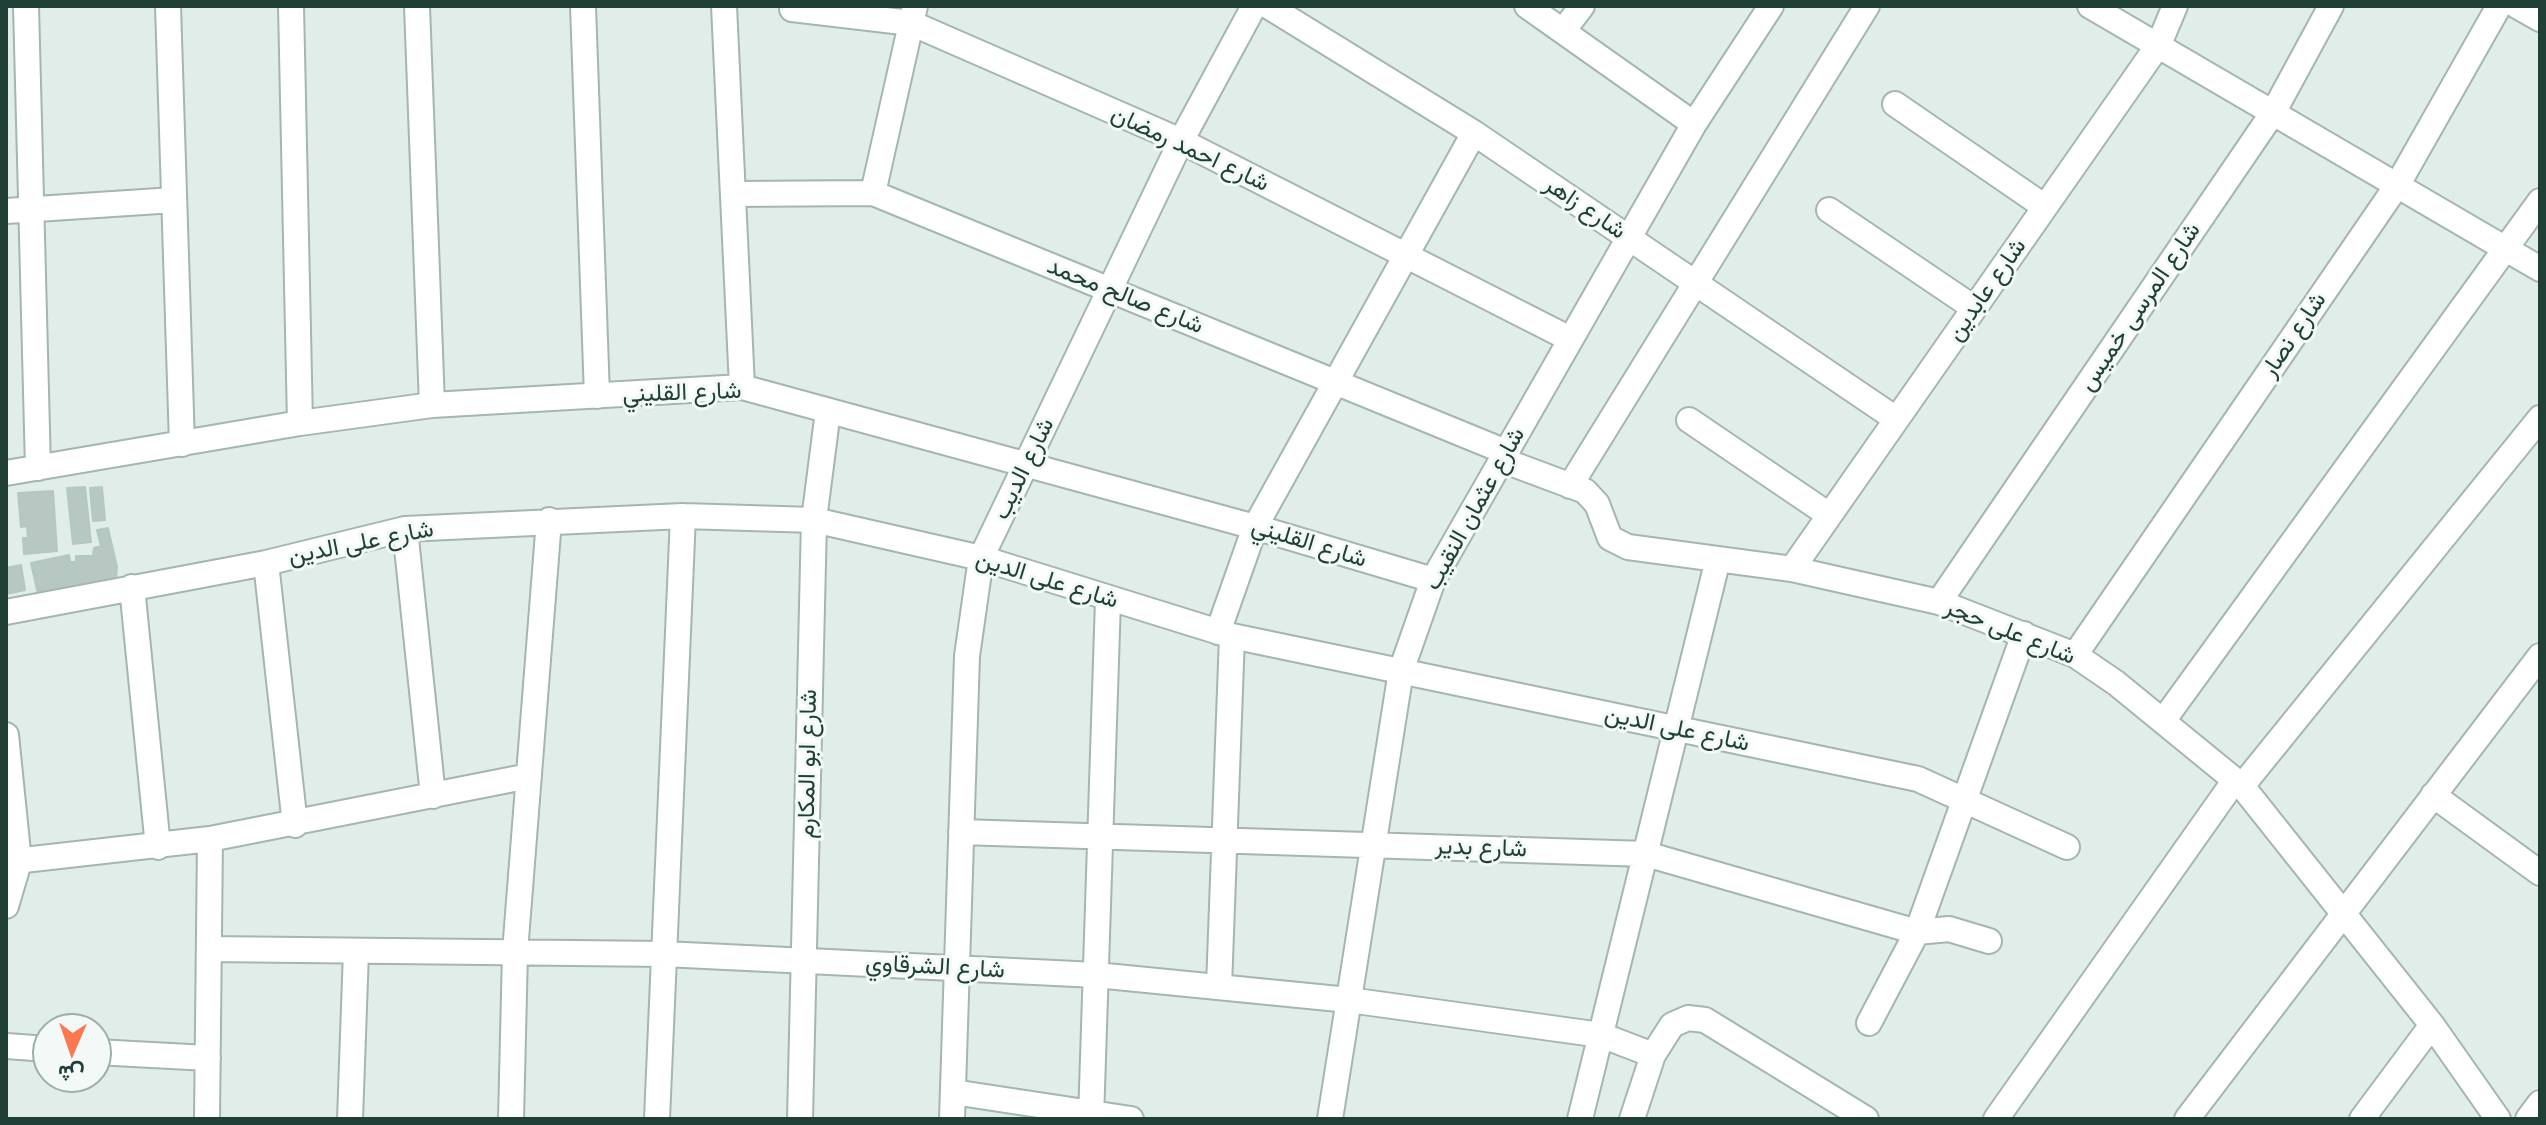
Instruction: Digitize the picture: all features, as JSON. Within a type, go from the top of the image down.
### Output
[{"type":"street","points":[[26,6],[38,468]]},
{"type":"street","points":[[168,6],[182,444]]},
{"type":"street","points":[[291,6],[300,423]]},
{"type":"street","points":[[417,6],[432,405]]},
{"type":"street","points":[[583,6],[597,396]]},
{"type":"street","points":[[724,6],[742,387]]},
{"type":"street","name":"شارع الديب","points":[[952,1119],[967,656],[981,558],[1181,141],[1254,6]]},
{"type":"street","name":"شارع زاهر","points":[[1268,6],[1474,133],[1896,419]]},
{"type":"street","points":[[1527,6],[1694,124]]},
{"type":"street","points":[[1563,31],[1582,6]]},
{"type":"street","name":"شارع عثمان النقيب","points":[[1330,1119],[1401,671],[1433,580],[1694,124],[1771,6]]},
{"type":"street","points":[[1570,486],[1867,6]]},
{"type":"street","points":[[2090,6],[2540,269]]},
{"type":"street","name":"شارع عابدين","points":[[1792,569],[2159,44],[2175,6]]},
{"type":"street","name":"شارع المرسى خميس","points":[[1939,602],[2274,111],[2331,6]]},
{"type":"street","name":"شارع نصار","points":[[2075,655],[2398,184],[2499,6]]},
{"type":"street","points":[[2517,6],[2540,19]]},
{"type":"street","name":"شارع احمد رمضان","points":[[792,9],[913,15],[1181,141],[1570,339]]},
{"type":"street","points":[[873,193],[913,15]]},
{"type":"street","points":[[1895,104],[2045,207]]},
{"type":"street","points":[[1219,987],[1224,840],[1225,634],[1255,527],[1474,133]]},
{"type":"street","name":"شارع صالح محمد","points":[[733,194],[873,193],[1335,382],[1504,456]]},
{"type":"street","points":[[6,211],[174,200]]},
{"type":"street","points":[[2163,721],[2540,201]]},
{"type":"street","points":[[1829,210],[1974,308]]},
{"type":"street","name":"شارع القليني","points":[[6,473],[300,423],[432,405],[742,387],[1255,527],[1433,580]]},
{"type":"street","name":"شارع ابو المكارم","points":[[800,1119],[814,520],[828,411]]},
{"type":"street","points":[[1996,1119],[2239,783],[2540,418]]},
{"type":"street","points":[[1689,420],[1829,515]]},
{"type":"street","name":"شارع على حجر","points":[[1504,456],[1591,498],[1610,538],[1628,547],[1792,569],[1939,602],[2075,655],[2239,783],[2432,1025],[2498,1119]]},
{"type":"street","points":[[657,1119],[683,516]]},
{"type":"street","name":"شارع على الدين","points":[[6,612],[266,563],[405,529],[683,516],[814,520],[981,558],[1225,634],[1918,779],[2067,847]]},
{"type":"street","points":[[511,1119],[515,952],[549,520]]},
{"type":"street","points":[[405,529],[433,796]]},
{"type":"street","points":[[1580,1119],[1718,559]]},
{"type":"street","points":[[266,563],[295,825]]},
{"type":"street","points":[[132,587],[158,847]]},
{"type":"street","points":[[1091,1116],[1108,600]]},
{"type":"street","points":[[1869,1023],[1917,932],[2024,634]]},
{"type":"street","points":[[2187,1119],[2540,656]]},
{"type":"street","points":[[6,735],[12,862],[6,906]]},
{"type":"street","points":[[12,862],[158,847],[295,825],[529,776]]},
{"type":"street","points":[[2433,795],[2540,873]]},
{"type":"street","name":"شارع بدير","points":[[961,832],[1646,854],[1917,932],[1949,929],[1989,941]]},
{"type":"street","points":[[207,1119],[210,839]]},
{"type":"street","name":"شارع الشرقاوي","points":[[209,949],[664,954],[1096,975],[1349,1000],[1601,1035],[1653,1055]]},
{"type":"street","points":[[350,1119],[356,951]]},
{"type":"street","points":[[1632,1119],[1653,1055],[1672,1025],[1688,1018],[1705,1020],[1866,1119]]},
{"type":"street","points":[[2362,1119],[2432,1025]]},
{"type":"street","points":[[6,1046],[32,1048]]},
{"type":"street","points":[[112,1053],[208,1058]]},
{"type":"street","points":[[953,1092],[1091,1116],[1131,1119]]},
{"type":"street","points":[[2528,1119],[2540,1103]]},
{"type":"building","points":[[85,487],[91,542],[73,544],[67,488]]},
{"type":"building","points":[[102,487],[105,520],[93,521],[90,488]]},
{"type":"building","points":[[53,491],[57,551],[24,554],[23,538],[28,538],[27,526],[21,527],[18,493]]},
{"type":"building","points":[[108,528],[117,567],[116,579],[38,594],[31,563],[69,555],[70,562],[76,562],[76,556],[93,556],[94,548],[101,546],[97,530]]},
{"type":"building","points":[[21,565],[25,590],[6,594],[6,568]]}]
